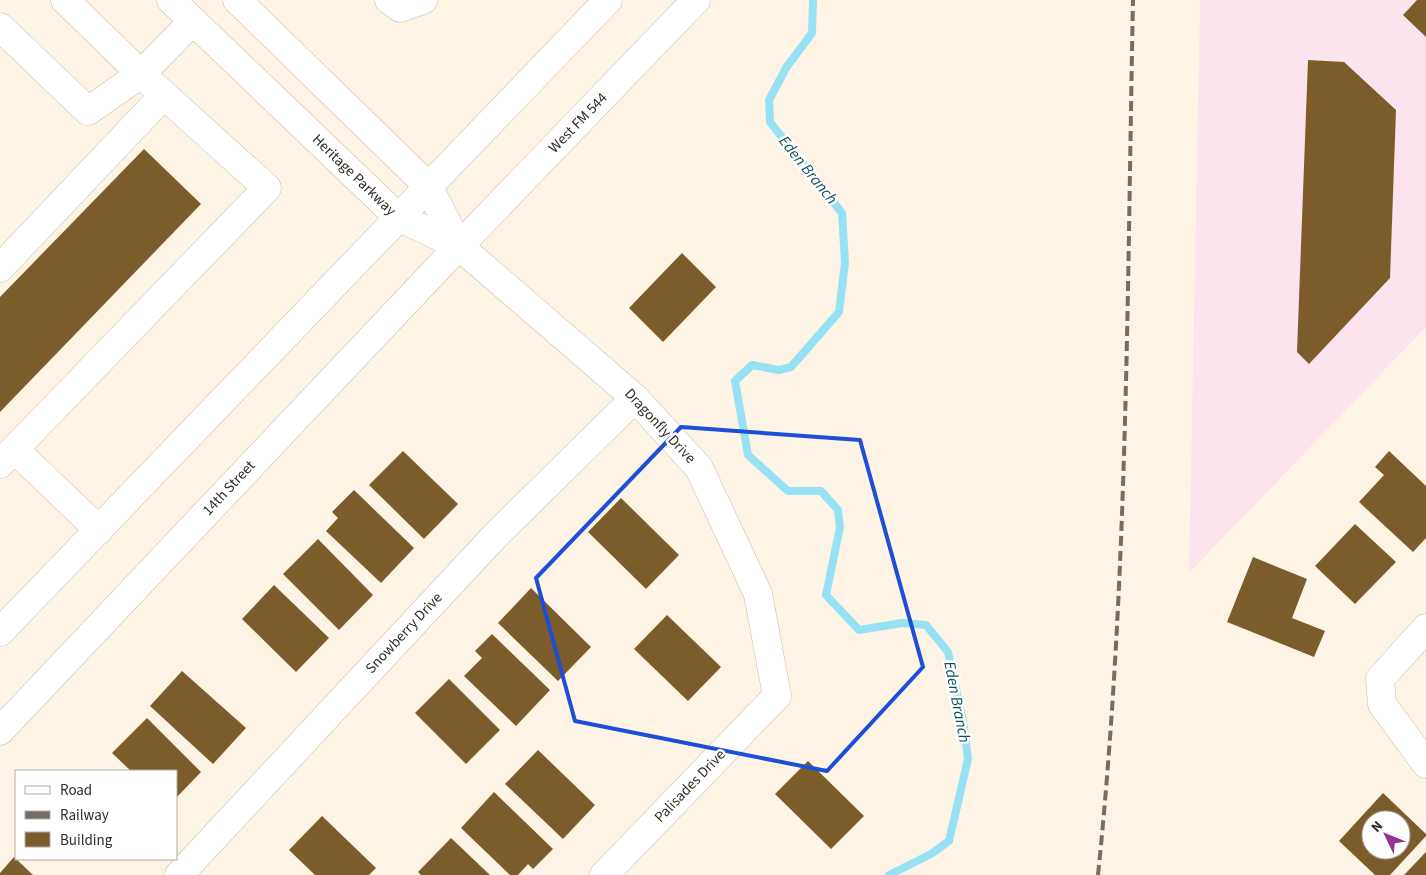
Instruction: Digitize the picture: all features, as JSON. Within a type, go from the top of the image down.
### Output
[{"type":"main road","points":[[65,0],[141,74],[267,188],[7,457],[99,530]]},
{"type":"main road","name":"Heritage Parkway","points":[[171,0],[398,217],[459,246]]},
{"type":"main road","points":[[237,0],[428,186],[459,246]]},
{"type":"main road","points":[[389,0],[400,8],[423,0]]},
{"type":"main road","points":[[0,632],[608,0]]},
{"type":"main road","name":"West FM 544","points":[[459,246],[696,0]]},
{"type":"main road","points":[[0,28],[88,111],[141,74],[193,21]]},
{"type":"main road","points":[[0,268],[164,95]]},
{"type":"main road","name":"Dragonfly Drive","points":[[459,246],[635,398],[699,468],[758,594],[776,696]]},
{"type":"main road","name":"14th Street","points":[[0,731],[459,246]]},
{"type":"main road","name":"Snowberry Drive","points":[[179,875],[494,537],[635,398]]},
{"type":"main road","points":[[1426,628],[1380,679],[1382,704],[1426,764]]},
{"type":"main road","name":"Palisades Drive","points":[[604,875],[776,696]]},
{"type":"highlighted area","points":[[681,427],[860,440],[923,667],[827,771],[575,721],[536,578]]},
{"type":"shaded area","points":[[1200,0],[1426,0],[1426,327],[1189,573]]},
{"type":"building","points":[[1417,0],[1426,0],[1426,37],[1403,15]]},
{"type":"building","points":[[1308,60],[1344,62],[1396,110],[1390,278],[1309,364],[1297,352]]},
{"type":"building","points":[[144,149],[201,204],[0,412],[0,297]]},
{"type":"building","points":[[682,253],[716,287],[663,342],[629,308]]},
{"type":"building","points":[[403,451],[458,504],[424,539],[369,485]]},
{"type":"building","points":[[1389,451],[1426,486],[1426,538],[1413,552],[1359,502],[1384,475],[1375,467]]},
{"type":"building","points":[[354,490],[414,548],[381,583],[326,531],[338,518],[332,512]]},
{"type":"building","points":[[621,498],[679,555],[646,589],[588,532]]},
{"type":"building","points":[[1355,524],[1396,562],[1355,604],[1315,566]]},
{"type":"building","points":[[318,539],[373,595],[339,630],[283,574]]},
{"type":"building","points":[[1253,557],[1307,579],[1292,618],[1325,631],[1314,657],[1227,622]]},
{"type":"building","points":[[274,585],[329,638],[296,672],[242,619]]},
{"type":"building","points":[[531,588],[591,647],[558,681],[498,623]]},
{"type":"building","points":[[667,615],[721,667],[688,701],[634,649]]},
{"type":"building","points":[[492,634],[550,690],[516,726],[464,676],[482,658],[475,651]]},
{"type":"building","points":[[182,671],[246,728],[213,764],[150,706]]},
{"type":"building","points":[[449,679],[500,730],[466,764],[415,713]]},
{"type":"building","points":[[147,718],[201,772],[178,796],[178,770],[130,770],[112,753]]},
{"type":"building","points":[[538,750],[595,805],[563,839],[505,784]]},
{"type":"building","points":[[808,761],[864,816],[831,849],[775,794]]},
{"type":"building","points":[[494,792],[553,849],[533,869],[528,864],[518,875],[510,875],[461,828]]},
{"type":"building","points":[[1383,793],[1401,810],[1367,810]]},
{"type":"building","points":[[322,816],[376,868],[369,875],[315,875],[289,850]]},
{"type":"building","points":[[1361,817],[1361,860],[1404,860],[1390,875],[1375,875],[1339,841]]},
{"type":"building","points":[[1411,820],[1426,834],[1411,852]]},
{"type":"building","points":[[451,838],[490,875],[421,875],[418,872]]},
{"type":"building","points":[[1426,852],[1426,875],[1404,875]]},
{"type":"building","points":[[14,857],[33,875],[0,875]]},
{"type":"waterway","name":"Eden Branch","points":[[813,0],[812,33],[786,68],[769,100],[770,122],[842,213],[845,263],[839,312],[791,367],[779,370],[752,365],[735,381],[748,455],[788,491],[821,491],[838,510],[840,527],[826,595],[859,630],[902,623],[926,625],[948,652],[963,721],[968,759],[949,841],[931,854],[889,875]]},
{"type":"railway","points":[[1098,875],[1108,766],[1121,548],[1133,0]]}]
